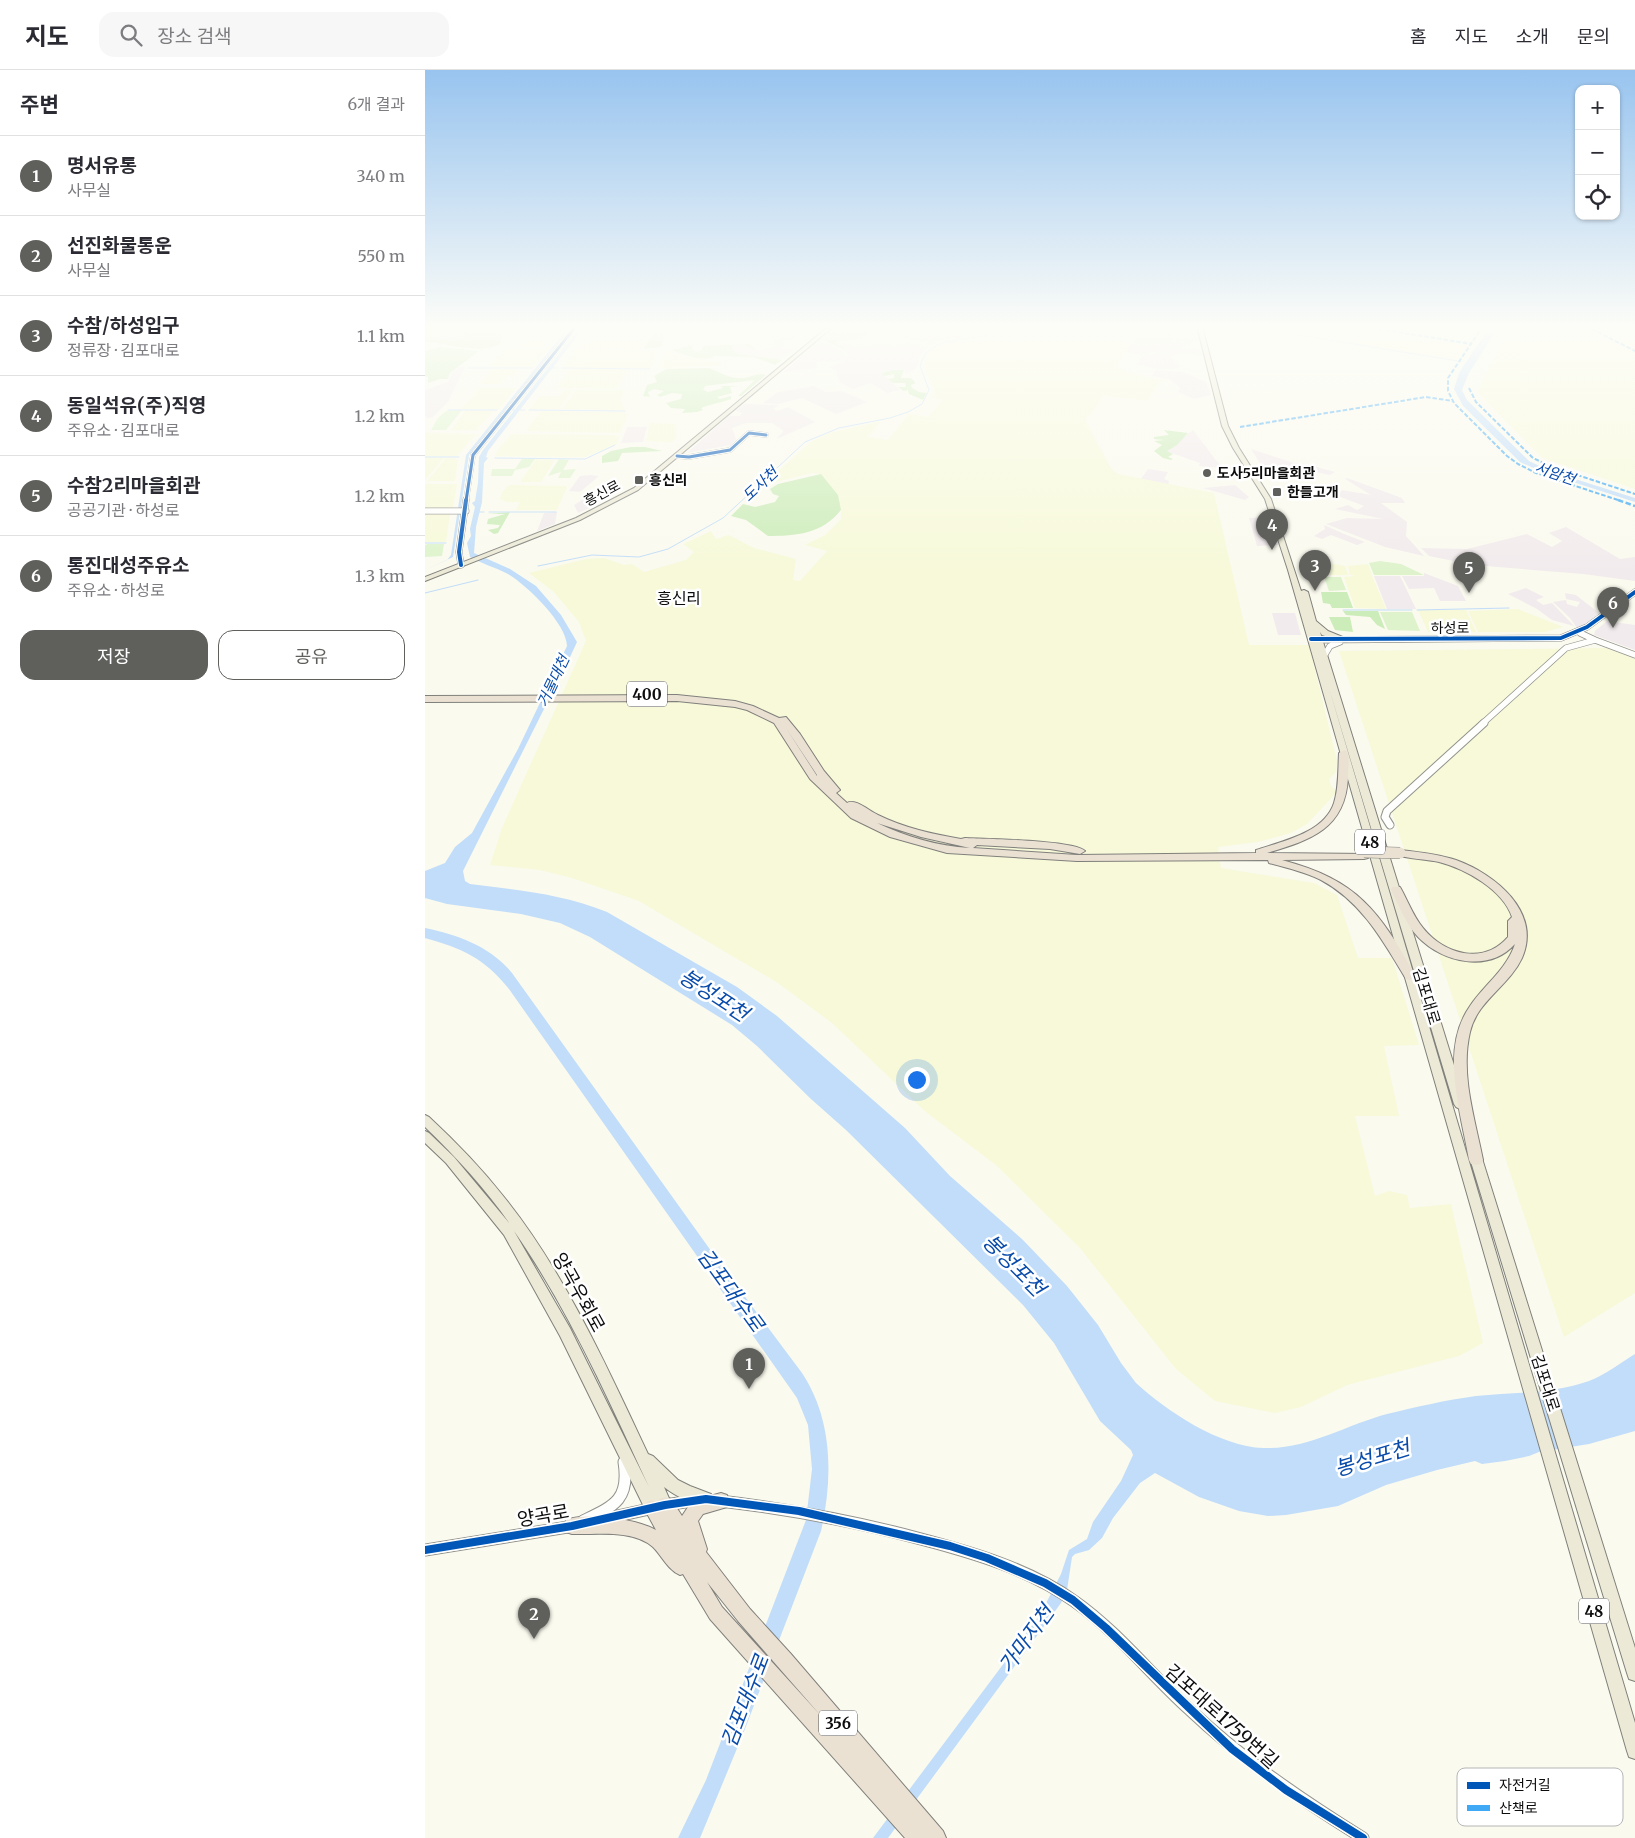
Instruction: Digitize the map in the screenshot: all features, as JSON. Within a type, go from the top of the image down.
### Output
[{"type":"highway","name":"400","points":[[425,694],[531,697]]},
{"type":"highway","name":"400","points":[[425,699],[700,694],[727,696],[762,706],[780,716],[796,733],[813,765],[830,786],[859,809],[891,825],[951,846]]},
{"type":"highway","name":"400","points":[[566,696],[677,698],[735,704],[766,714],[784,729],[805,766],[817,781],[848,811],[894,835],[925,845],[951,846]]},
{"type":"highway","points":[[1256,854],[1306,837],[1331,817],[1336,811],[1339,799],[1344,753]]},
{"type":"highway","points":[[951,846],[973,840],[1050,846],[1079,854]]},
{"type":"highway","points":[[951,846],[964,856],[1052,861],[1079,854],[1400,855],[1452,863],[1482,877],[1506,897],[1514,907],[1521,923],[1522,936],[1515,960],[1470,1015],[1460,1050],[1461,1072],[1477,1160]]},
{"type":"highway","points":[[1256,854],[1326,877],[1357,897],[1376,920],[1410,976]]},
{"type":"highway","points":[[1396,890],[1420,932],[1446,952],[1466,958],[1487,957],[1504,950],[1514,938],[1513,919],[1508,909],[1499,897],[1480,881],[1441,864],[1400,855]]},
{"type":"highway","points":[[707,1569],[689,1519],[698,1507],[713,1500]]},
{"type":"highway","name":"356","points":[[659,1507],[744,1615],[785,1660],[887,1791],[924,1834]]},
{"type":"highway","name":"356","points":[[659,1507],[716,1613],[780,1684],[887,1791]]},
{"type":"highway","points":[[572,1526],[627,1528],[645,1532],[658,1540],[716,1613]]},
{"type":"main road","name":"흥신로","points":[[425,577],[583,514],[640,483],[729,409]]},
{"type":"main road","name":"흥신로","points":[[485,554],[606,506],[647,482],[734,409]]},
{"type":"main road","name":"김포대로","points":[[1219,409],[1222,419],[1236,448],[1268,499],[1315,640],[1344,753],[1635,1751]]},
{"type":"main road","name":"김포대로","points":[[1226,409],[1231,428],[1273,495],[1313,620],[1315,640],[1324,656],[1635,1673]]},
{"type":"main road","points":[[1313,620],[1325,633],[1346,640]]},
{"type":"main road","name":"양곡우회로","points":[[425,1120],[455,1148],[527,1238],[574,1321],[639,1451],[659,1507]]},
{"type":"main road","name":"양곡우회로","points":[[425,1136],[456,1167],[508,1231],[565,1332],[616,1436],[659,1507]]},
{"type":"main road","points":[[639,1451],[665,1480],[680,1492],[713,1500]]},
{"type":"street","points":[[460,564],[473,455],[510,409]]},
{"type":"street","points":[[677,456],[689,457],[730,450],[749,433],[766,435]]},
{"type":"street","points":[[425,511],[466,511]]},
{"type":"street","name":"하성로","points":[[1315,640],[1545,641],[1562,639],[1581,633],[1635,594]]},
{"type":"street","name":"하성로","points":[[1346,640],[1561,638],[1579,632],[1635,594]]},
{"type":"street","points":[[1581,633],[1635,655]]},
{"type":"street","points":[[1324,656],[1331,646],[1346,640]]},
{"type":"street","points":[[1390,825],[1385,817],[1387,811],[1504,702],[1566,648],[1595,640]]},
{"type":"street","points":[[572,1526],[620,1501],[626,1492],[627,1478],[616,1436]]},
{"type":"street","points":[[659,1507],[713,1500]]},
{"type":"street","name":"김포대로1759번길","points":[[713,1500],[802,1512],[949,1546],[987,1558],[1045,1583],[1073,1600],[1106,1628],[1232,1749],[1286,1790],[1363,1838]]},
{"type":"street","name":"양곡로","points":[[425,1550],[572,1526],[659,1507]]},
{"type":"shaded area","points":[[425,409],[441,409],[432,418],[425,416]]},
{"type":"shaded area","points":[[774,409],[778,411],[791,409],[815,422],[779,438],[777,438],[784,431],[772,423],[746,423],[732,428],[736,439],[731,445],[687,453],[729,416],[740,416],[742,413],[735,410]]},
{"type":"shaded area","points":[[824,409],[850,409],[836,414]]},
{"type":"shaded area","points":[[627,427],[647,427],[643,442],[621,443]]},
{"type":"shaded area","points":[[1193,430],[1222,468],[1199,466],[1200,463],[1166,451]]},
{"type":"shaded area","points":[[1251,449],[1300,465],[1313,466],[1335,472],[1330,475],[1306,470],[1263,468]]},
{"type":"shaded area","points":[[1148,469],[1168,472],[1164,479],[1169,481],[1168,484],[1141,479]]},
{"type":"shaded area","points":[[580,476],[599,476],[580,492],[569,491]]},
{"type":"shaded area","points":[[1347,478],[1402,498],[1405,503],[1381,503],[1407,522],[1406,536],[1424,556],[1385,547],[1326,524],[1347,518],[1383,519],[1335,509],[1348,505],[1357,510],[1364,506],[1338,496],[1342,490],[1371,495],[1345,479]]},
{"type":"shaded area","points":[[1235,485],[1249,497],[1245,500],[1203,488]]},
{"type":"shaded area","points":[[587,497],[599,500],[597,505],[578,513],[574,505]]},
{"type":"shaded area","points":[[557,512],[555,524],[537,531],[544,513]]},
{"type":"shaded area","points":[[1267,517],[1278,545],[1257,546],[1249,518]]},
{"type":"shaded area","points":[[1324,525],[1365,542],[1357,545],[1331,535],[1322,539],[1314,536],[1325,529]]},
{"type":"shaded area","points":[[1566,527],[1620,559],[1635,557],[1635,581],[1583,574],[1473,565],[1429,556],[1421,548],[1467,549],[1527,534],[1552,547],[1562,541],[1549,533]]},
{"type":"shaded area","points":[[1424,573],[1458,586],[1466,601],[1440,601],[1434,588],[1409,589],[1402,576],[1424,576]]},
{"type":"shaded area","points":[[1374,576],[1400,576],[1416,609],[1387,609]]},
{"type":"shaded area","points":[[1526,588],[1544,597],[1536,600],[1543,605],[1552,603],[1574,626],[1552,620],[1537,609],[1508,594]]},
{"type":"shaded area","points":[[1565,593],[1576,595],[1599,613],[1589,622],[1577,628],[1570,618],[1553,602],[1566,600],[1567,604],[1577,607],[1580,602],[1566,599]]},
{"type":"shaded area","points":[[1272,613],[1295,613],[1301,635],[1278,635]]},
{"type":"shaded area","points":[[1607,621],[1635,625],[1635,650],[1594,635],[1595,631]]},
{"type":"green space","points":[[461,409],[499,409],[499,409]]},
{"type":"green space","points":[[562,409],[624,409],[625,410]]},
{"type":"green space","points":[[678,409],[703,410],[682,413],[685,409]]},
{"type":"green space","points":[[935,409],[1094,409],[1086,418],[1086,422],[1111,468],[1118,474],[1214,493],[1249,645],[1309,645],[1337,761],[1336,772],[1329,779],[1331,786],[1337,792],[1307,824],[1291,833],[1258,842],[1218,847],[1221,868],[1314,883],[1337,895],[1358,958],[1392,958],[1419,1045],[1384,1046],[1399,1116],[1355,1116],[1375,1196],[1389,1191],[1407,1195],[1410,1208],[1451,1204],[1483,1343],[1459,1356],[1347,1385],[1301,1407],[1275,1413],[1215,1401],[1176,1369],[1080,1248],[996,1165],[926,1112],[832,1023],[778,983],[639,901],[572,878],[540,870],[490,865],[502,828],[586,641],[579,622],[554,592],[529,573],[586,559],[604,558],[624,565],[632,564],[644,572],[686,560],[694,552],[683,544],[711,531],[716,539],[729,535],[754,548],[796,559],[793,580],[800,581],[827,551],[805,545],[825,535],[841,519],[841,510],[821,474],[812,473],[776,482],[768,480],[812,441],[830,433],[881,421],[868,437],[888,440],[909,414],[928,417]]},
{"type":"green space","points":[[1493,409],[1635,409],[1635,489],[1542,458]]},
{"type":"green space","points":[[462,410],[446,430],[431,430],[438,418],[446,411]]},
{"type":"green space","points":[[465,411],[493,411],[476,430],[451,430]]},
{"type":"green space","points":[[541,411],[624,412],[627,415],[620,433],[526,431]]},
{"type":"green space","points":[[650,423],[675,424],[676,438],[672,442],[646,441]]},
{"type":"green space","points":[[1164,430],[1188,433],[1177,445],[1167,451],[1173,454],[1168,457],[1173,459],[1171,460],[1163,458],[1154,451],[1162,445],[1154,441],[1165,440],[1154,439],[1154,437],[1169,435]]},
{"type":"green space","points":[[425,433],[476,434],[457,456],[425,456]]},
{"type":"green space","points":[[512,434],[614,435],[619,437],[617,444],[585,457],[495,456],[499,448]]},
{"type":"green space","points":[[631,447],[645,447],[662,451],[622,453],[618,461],[602,463],[602,456],[611,451]]},
{"type":"green space","points":[[425,457],[444,458],[425,480]]},
{"type":"green space","points":[[446,458],[458,459],[455,481],[427,481]]},
{"type":"green space","points":[[522,459],[535,459],[529,467],[515,470],[512,476],[491,476],[492,469],[515,469]]},
{"type":"green space","points":[[536,459],[555,460],[541,482],[520,482]]},
{"type":"green space","points":[[559,459],[569,460],[563,470],[576,469],[570,478],[558,478],[561,472],[548,476]]},
{"type":"green space","points":[[821,474],[838,495],[841,510],[834,518],[817,529],[798,534],[768,536],[746,520],[731,516],[743,504],[755,507],[775,502],[779,496],[773,494],[770,489],[778,484]]},
{"type":"green space","points":[[425,484],[457,484],[453,508],[425,510]]},
{"type":"green space","points":[[509,485],[567,487],[557,510],[516,510],[520,502],[507,502],[500,499],[502,492]]},
{"type":"green space","points":[[510,512],[498,533],[494,534],[488,530],[498,528],[500,525],[487,524],[488,519],[505,514],[488,514]]},
{"type":"green space","points":[[425,513],[450,514],[446,542],[425,542]]},
{"type":"green space","points":[[444,544],[442,556],[425,557],[425,545]]},
{"type":"green space","points":[[1380,561],[1401,564],[1424,575],[1374,575],[1369,563]]},
{"type":"green space","points":[[1319,563],[1345,566],[1348,575],[1324,575]]},
{"type":"green space","points":[[1368,564],[1386,609],[1355,608],[1344,577],[1357,576],[1350,575],[1348,566]]},
{"type":"green space","points":[[1324,577],[1341,577],[1346,590],[1329,591]]},
{"type":"green space","points":[[1321,592],[1347,592],[1353,608],[1332,608],[1330,604],[1323,603]]},
{"type":"green space","points":[[1518,609],[1563,627],[1545,632],[1478,632],[1468,611]]},
{"type":"green space","points":[[1418,610],[1466,610],[1476,632],[1428,632]]},
{"type":"green space","points":[[1343,611],[1378,611],[1385,629],[1377,625],[1370,617],[1346,615]]},
{"type":"green space","points":[[1380,612],[1412,612],[1420,631],[1388,630]]},
{"type":"green space","points":[[1329,617],[1350,617],[1353,632],[1335,630]]},
{"type":"green space","points":[[1607,648],[1635,658],[1635,1293],[1564,1337],[1339,651]]},
{"type":"water","points":[[503,409],[506,409],[469,455],[453,557],[447,560],[451,555],[466,455]]},
{"type":"water","points":[[516,409],[521,409],[488,451],[486,457],[488,458],[484,463],[482,502],[476,527],[474,553],[510,569],[536,586],[561,615],[577,642],[558,683],[561,686],[554,689],[463,871],[465,881],[470,884],[557,897],[607,912],[737,987],[777,1016],[905,1128],[950,1176],[1023,1240],[1067,1286],[1098,1325],[1121,1363],[1136,1383],[1178,1416],[1212,1434],[1247,1446],[1279,1448],[1295,1445],[1387,1414],[1431,1404],[1476,1396],[1547,1390],[1575,1385],[1601,1376],[1635,1354],[1635,1431],[1589,1444],[1539,1452],[1505,1461],[1482,1464],[1475,1461],[1437,1470],[1386,1485],[1338,1506],[1286,1515],[1268,1516],[1239,1511],[1199,1497],[1155,1473],[1140,1483],[1113,1518],[1102,1538],[1089,1550],[1075,1554],[1072,1557],[1067,1590],[1061,1603],[888,1838],[873,1838],[1040,1615],[1061,1574],[1069,1550],[1087,1539],[1093,1522],[1121,1481],[1133,1455],[1131,1450],[1100,1421],[1054,1343],[1023,1305],[846,1130],[732,1025],[590,937],[560,923],[521,914],[447,904],[425,898],[425,871],[445,863],[455,847],[472,833],[518,749],[567,646],[565,637],[553,616],[534,595],[506,573],[470,557],[467,543],[471,536],[470,529],[475,507],[472,503],[475,501],[478,483],[479,457]]},
{"type":"water","name":"서암천","points":[[1466,409],[1476,409],[1529,461],[1550,471],[1635,498],[1635,502],[1545,473],[1520,462]]},
{"type":"water","name":"김포대수로","points":[[425,928],[473,943],[494,956],[512,973],[719,1262],[802,1373],[820,1410],[828,1450],[827,1491],[821,1531],[743,1734],[700,1838],[678,1838],[706,1780],[806,1520],[812,1469],[808,1425],[797,1398],[509,989],[481,962],[451,946],[425,938]]},
{"type":"waterway","name":"도사천","points":[[538,566],[592,555],[639,557],[668,549],[723,518],[805,442],[839,428],[890,418],[914,409]]},
{"type":"waterway","points":[[448,410],[497,410]]},
{"type":"waterway","name":"거물대천","points":[[512,410],[525,410]]},
{"type":"waterway","points":[[529,410],[625,411]]},
{"type":"waterway","points":[[495,458],[585,459],[615,445]]},
{"type":"waterway","points":[[425,457],[459,457]]},
{"type":"waterway","points":[[477,512],[484,512]]},
{"type":"waterway","points":[[489,512],[556,512]]},
{"type":"waterway","points":[[425,543],[446,543]]},
{"type":"waterway","name":"도사천","points":[[425,593],[478,580]]},
{"type":"waterway","points":[[1417,610],[1509,608]]},
{"type":"waterway","points":[[1343,610],[1412,610]]},
{"type":"marked path","points":[[1240,427],[1355,409]]},
{"type":"marked path","points":[[1460,409],[1507,456],[1518,464],[1536,473],[1635,506]]},
{"type":"marked path","points":[[1483,409],[1533,458],[1550,466],[1635,494]]},
{"type":"cycle path","points":[[461,565],[459,552],[473,455],[510,409]]},
{"type":"cycle path","points":[[677,456],[689,457],[730,450],[749,433],[766,435]]},
{"type":"cycle path","points":[[1311,639],[1561,638],[1587,627],[1635,592]]},
{"type":"cycle path","points":[[425,1550],[572,1526],[665,1505],[706,1499],[799,1511],[950,1546],[987,1558],[1045,1583],[1073,1600],[1106,1628],[1232,1749],[1286,1790],[1363,1838]]},
{"type":"place","name":"도사5리마을회관","points":[[1207,473]]},
{"type":"place","name":"흥신리","points":[[639,480]]},
{"type":"place","name":"한들고개","points":[[1277,492]]},
{"type":"place","name":"동일석유(주)직영","points":[[1272,550]]},
{"type":"place","name":"수참/하성입구","points":[[1315,591]]},
{"type":"place","name":"수참2리마을회관","points":[[1469,593]]},
{"type":"place","name":"통진대성주유소","points":[[1613,628]]},
{"type":"place","name":"명서유통","points":[[749,1389]]},
{"type":"place","name":"선진화물통운","points":[[534,1639]]},
{"type":"district","name":"흥신리","points":[[679,598]]},
{"type":"water label","name":"봉성포천","points":[[714,995]]},
{"type":"water label","name":"봉성포천","points":[[1014,1265]]},
{"type":"water label","name":"봉성포천","points":[[1372,1458]]},
{"type":"water label","name":"가마지천","points":[[1026,1639]]}]
